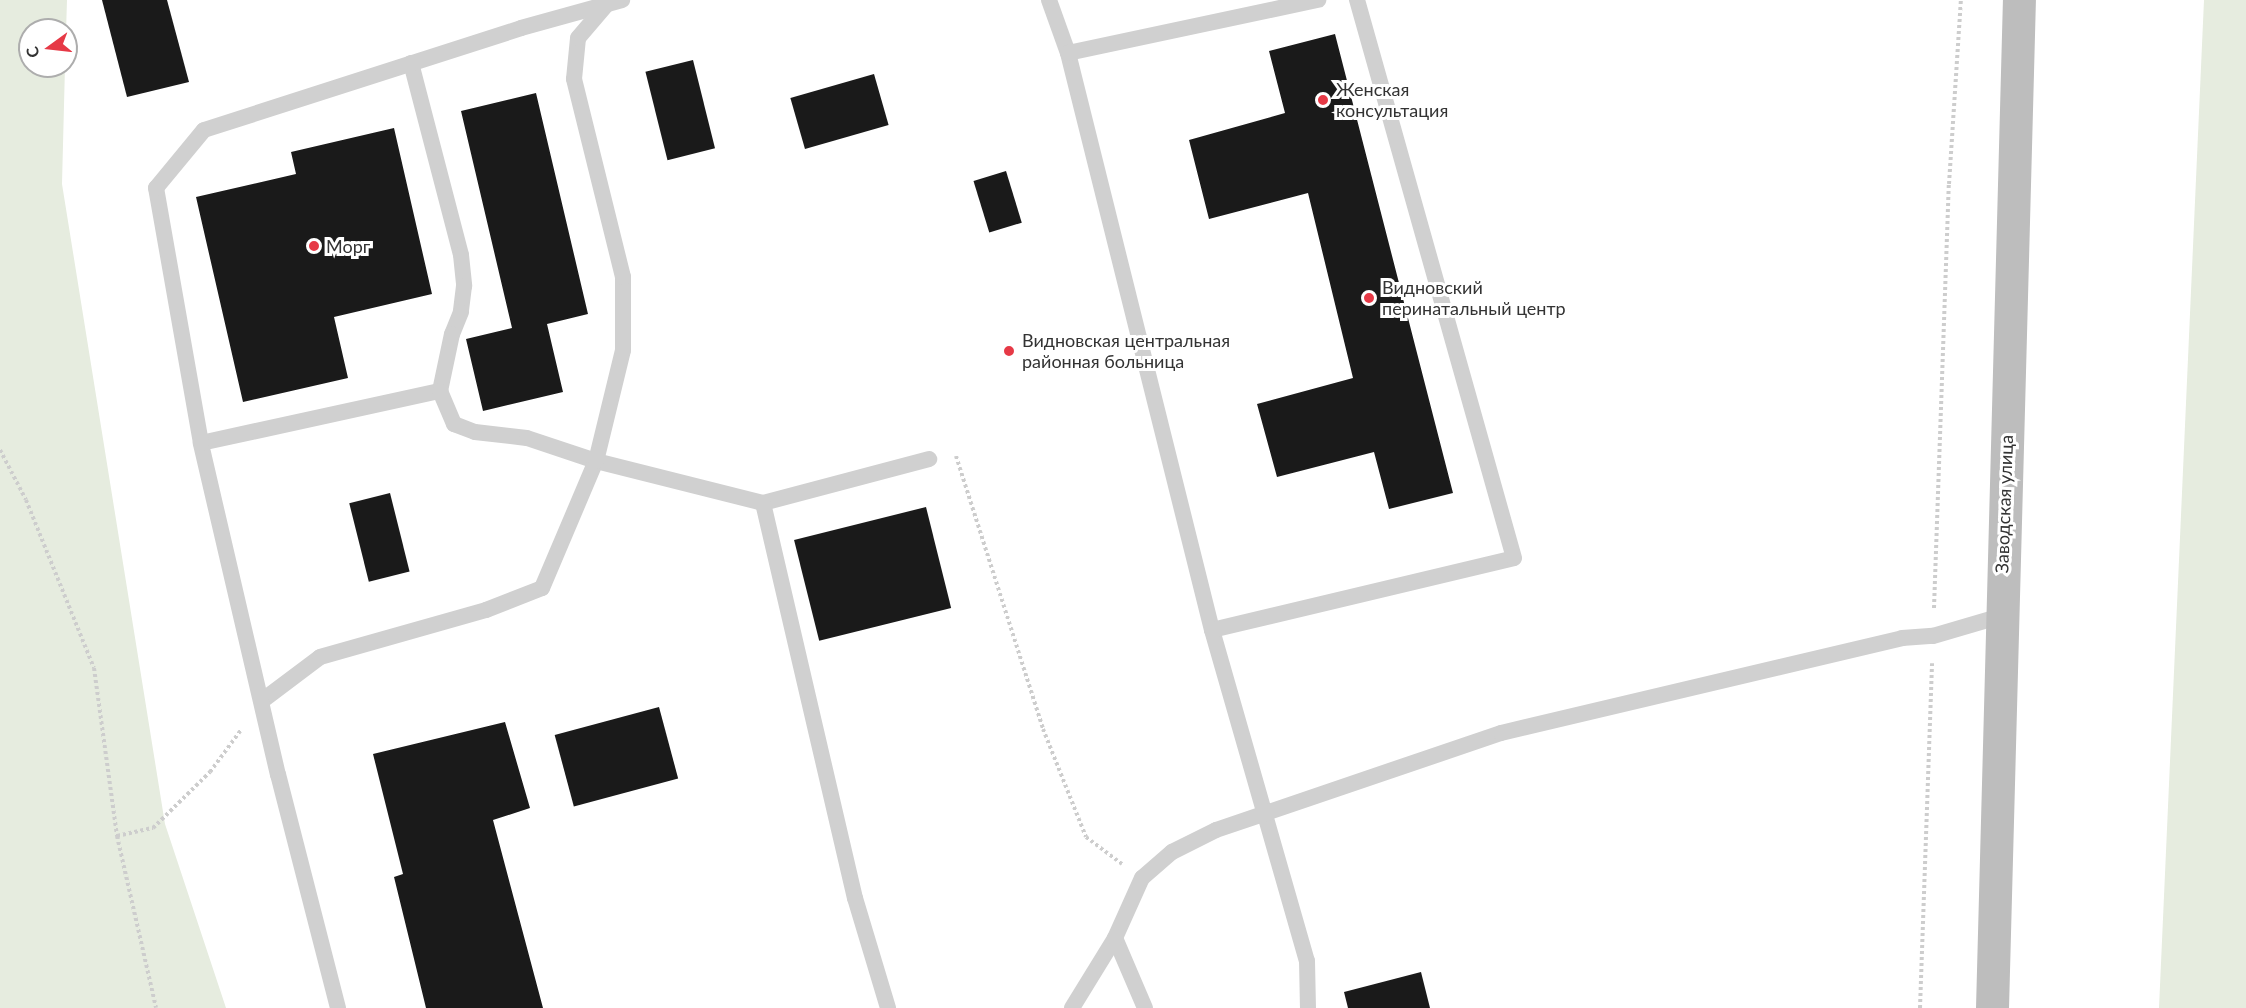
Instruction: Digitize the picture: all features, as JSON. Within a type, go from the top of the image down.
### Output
[{"type":"main road","name":"Заводская улица","points":[[1992,1008],[2019,0]]},
{"type":"lane","points":[[1049,0],[1068,53],[1212,630],[1262,813],[1307,961],[1308,1008]]},
{"type":"lane","points":[[1068,53],[1318,0]]},
{"type":"lane","points":[[1212,630],[1514,558],[1357,0]]},
{"type":"lane","points":[[338,1008],[278,775],[263,700],[201,443],[156,188],[204,130],[411,63],[614,2]]},
{"type":"lane","points":[[263,700],[320,657],[486,610],[542,588],[596,461],[623,350],[623,277],[574,79],[578,38],[614,2]]},
{"type":"lane","points":[[411,63],[454,226],[463,275],[461,312],[452,334],[440,391],[454,424],[475,432],[527,438],[596,461],[763,503],[929,459]]},
{"type":"lane","points":[[201,443],[440,391]]},
{"type":"lane","points":[[763,503],[855,898],[888,1008]]},
{"type":"lane","points":[[1072,1008],[1115,938],[1142,878],[1172,852],[1262,813],[1501,733],[1902,638],[1933,636],[2001,616]]},
{"type":"lane","points":[[1115,938],[1144,1008]]},
{"type":"path","points":[[1920,1008],[1949,184],[1961,0]]},
{"type":"path","points":[[0,450],[26,500],[94,668],[117,836],[156,1008]]},
{"type":"path","points":[[929,459],[957,456],[1042,729],[1086,837],[1142,878]]},
{"type":"path","points":[[117,836],[153,828],[210,772],[263,700]]},
{"type":"shaded area","points":[[0,0],[67,0],[66,18],[18,18],[18,78],[65,78],[62,184],[165,824],[226,1008],[0,1008]]},
{"type":"shaded area","points":[[2204,0],[2246,0],[2246,1008],[2159,1008]]},
{"type":"building","points":[[102,0],[167,0],[189,82],[127,97]]},
{"type":"building","name":"Видновский перинатальный центр","points":[[1335,34],[1453,493],[1389,509],[1374,452],[1277,477],[1257,404],[1353,378],[1308,193],[1209,219],[1189,140],[1285,113],[1269,51]]},
{"type":"building","points":[[693,60],[715,148],[667,160],[645,72]]},
{"type":"building","points":[[874,74],[889,125],[805,149],[790,98]]},
{"type":"building","points":[[536,93],[588,314],[547,324],[563,392],[483,411],[466,339],[512,328],[461,111]]},
{"type":"building","name":"Морг","points":[[394,128],[432,294],[334,317],[348,378],[243,402],[196,197],[296,174],[291,152]]},
{"type":"building","points":[[1006,171],[1022,223],[989,233],[973,181]]},
{"type":"building","points":[[390,493],[410,572],[369,582],[349,503]]},
{"type":"building","points":[[926,507],[951,608],[819,641],[794,540]]},
{"type":"building","points":[[659,707],[678,778],[574,806],[555,735]]},
{"type":"building","points":[[505,722],[530,808],[493,820],[543,1008],[426,1008],[394,877],[403,874],[373,754]]},
{"type":"building","points":[[1421,972],[1430,1008],[1348,1008],[1344,992]]},
{"type":"place","name":"Женская консультация","points":[[1323,100]]},
{"type":"place","name":"Морг","points":[[314,246]]},
{"type":"place","name":"Видновский перинатальный центр","points":[[1369,298]]},
{"type":"place","name":"Видновская центральная районная больница","points":[[1009,351]]}]
